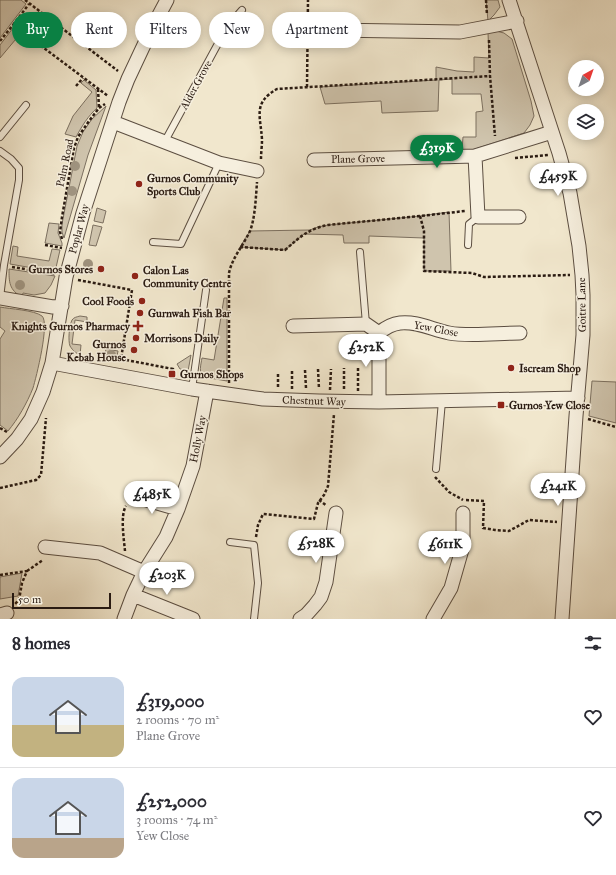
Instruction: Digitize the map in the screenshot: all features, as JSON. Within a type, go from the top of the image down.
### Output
[{"type":"street","name":"Poplar Way","points":[[0,456],[17,439],[31,419],[43,392],[52,363],[66,277],[82,213],[113,122],[115,100],[128,79],[167,0]]},
{"type":"street","name":"Goitre Lane","points":[[509,0],[560,153],[570,193],[579,246],[582,275],[583,335],[562,619]]},
{"type":"street","points":[[362,30],[460,32],[517,21]]},
{"type":"street","points":[[113,122],[219,163],[257,171]]},
{"type":"street","name":"Plane Grove","points":[[314,160],[475,156],[552,132]]},
{"type":"street","points":[[475,156],[478,213],[518,217]]},
{"type":"street","points":[[0,298],[53,307],[62,306]]},
{"type":"street","name":"Yew Close","points":[[378,334],[387,326],[401,323],[415,324],[450,333],[520,333]]},
{"type":"street","points":[[293,326],[366,324],[378,334],[379,402]]},
{"type":"street","name":"Chestnut Way","points":[[52,363],[192,389],[264,399],[379,402],[578,398]]},
{"type":"street","name":"Holly Way","points":[[124,619],[144,572],[166,536],[178,509],[193,466],[207,391]]},
{"type":"street","points":[[133,496],[178,509]]},
{"type":"street","points":[[433,619],[451,588],[463,546],[463,506]]},
{"type":"street","points":[[300,619],[315,605],[326,582],[336,513]]},
{"type":"street","points":[[45,547],[100,553],[144,572]]},
{"type":"street","points":[[133,595],[193,619]]},
{"type":"lane","name":"Alder Grove","points":[[165,141],[227,26],[242,10]]},
{"type":"lane","points":[[0,137],[26,105]]},
{"type":"lane","points":[[0,151],[11,159],[19,168],[19,180],[4,265],[0,298]]},
{"type":"lane","points":[[153,242],[181,244],[219,163]]},
{"type":"lane","points":[[468,245],[469,224],[478,213]]},
{"type":"lane","points":[[360,252],[366,324]]},
{"type":"lane","points":[[192,389],[206,290]]},
{"type":"lane","points":[[436,469],[442,401]]},
{"type":"lane","points":[[230,542],[254,545],[258,583],[254,619]]},
{"type":"path","points":[[25,0],[128,79]]},
{"type":"path","points":[[307,87],[308,0]]},
{"type":"path","points":[[486,0],[496,149]]},
{"type":"path","points":[[23,12],[29,4]]},
{"type":"path","points":[[0,41],[12,25]]},
{"type":"path","points":[[43,48],[115,100]]},
{"type":"path","points":[[228,394],[230,381],[229,273],[240,247],[253,223],[257,171],[261,159],[262,141],[259,111],[261,103],[265,98],[277,89],[490,76]]},
{"type":"path","points":[[76,86],[83,78]]},
{"type":"path","points":[[98,88],[99,108]]},
{"type":"path","name":"Palm Road","points":[[65,241],[63,240],[60,232],[74,148],[78,137],[88,121],[99,108],[115,100]]},
{"type":"path","points":[[509,159],[560,153]]},
{"type":"path","points":[[240,247],[285,250],[310,230],[328,225],[449,212],[478,213]]},
{"type":"path","points":[[420,216],[424,231],[424,270],[472,273],[484,277],[582,275]]},
{"type":"path","points":[[45,245],[63,249]]},
{"type":"path","points":[[4,265],[58,275]]},
{"type":"path","points":[[77,280],[132,290],[120,359],[173,369],[172,374]]},
{"type":"path","points":[[358,367],[358,402]]},
{"type":"path","points":[[327,401],[344,368]]},
{"type":"path","points":[[327,401],[331,369]]},
{"type":"path","points":[[254,545],[258,525],[263,514],[314,519],[318,502],[324,495],[328,486],[334,412],[305,370]]},
{"type":"path","points":[[318,370],[327,401]]},
{"type":"path","points":[[0,488],[36,480],[41,474],[46,416],[36,408]]},
{"type":"path","points":[[576,416],[616,427]]},
{"type":"path","points":[[436,469],[435,478],[463,506],[484,501],[484,528],[509,531],[528,520],[569,523]]},
{"type":"path","points":[[126,564],[123,510],[133,496]]},
{"type":"path","points":[[0,575],[27,571],[22,583],[19,600],[4,614]]},
{"type":"shaded area","points":[[0,0],[21,0],[26,4],[20,12],[12,12],[12,22],[0,38]]},
{"type":"shaded area","points":[[486,0],[498,0],[500,7],[488,21]]},
{"type":"shaded area","points":[[12,29],[12,44],[0,58],[0,45]]},
{"type":"shaded area","points":[[496,31],[504,33],[512,39],[531,101],[534,116],[524,133],[472,150],[462,150],[463,137],[476,137],[476,112],[483,111],[481,94],[452,94],[452,79],[439,80],[438,111],[382,113],[381,101],[325,104],[320,87],[436,80],[436,67],[457,71],[474,72],[474,57],[489,58],[488,33]]},
{"type":"shaded area","points":[[84,80],[96,90],[97,108],[85,121],[76,137],[65,134],[73,116],[92,92],[81,83]]},
{"type":"shaded area","points":[[106,106],[88,155],[64,238],[62,224],[77,146],[83,132],[92,119]]},
{"type":"shaded area","points":[[97,208],[106,211],[103,223],[94,221]]},
{"type":"shaded area","points":[[449,212],[451,271],[424,271],[424,238],[369,236],[369,243],[344,243],[343,235],[304,234],[285,250],[240,247],[250,231],[310,230],[328,225]]},
{"type":"shaded area","points":[[49,223],[59,224],[58,233],[62,246],[45,243]]},
{"type":"shaded area","points":[[93,225],[102,227],[96,246],[89,245]]},
{"type":"shaded area","points":[[13,246],[18,247],[17,256],[49,261],[52,249],[60,250],[55,272],[10,264]]},
{"type":"shaded area","points":[[9,269],[55,276],[45,293],[34,295],[23,293],[22,297],[14,292],[12,288],[9,278]]},
{"type":"shaded area","points":[[224,298],[227,298],[227,381],[204,377],[200,371],[202,358],[214,360]]},
{"type":"shaded area","points":[[0,307],[33,312],[42,316],[44,321],[42,351],[33,388],[22,411],[8,431],[0,425],[0,339],[5,331],[0,327]]},
{"type":"shaded area","points":[[80,316],[87,317],[87,322],[75,320],[72,344],[81,345],[80,355],[70,346],[69,337],[72,320]]},
{"type":"shaded area","points":[[106,349],[118,351],[116,361],[104,359]]},
{"type":"shaded area","points":[[191,355],[188,371],[180,369],[177,364]]},
{"type":"shaded area","points":[[592,381],[616,382],[616,423],[589,416]]},
{"type":"shaded area","points":[[22,573],[18,596],[0,599],[0,577]]},
{"type":"place","name":"Gurnos Community Sports Club","points":[[139,184]]},
{"type":"place","name":"Gurnos Stores","points":[[101,269]]},
{"type":"place","name":"Calon Las Community Centre","points":[[135,276]]},
{"type":"place","name":"Cool Foods","points":[[142,301]]},
{"type":"place","name":"Gurnwah Fish Bar","points":[[140,313]]},
{"type":"place","name":"Knights Gurnos Pharmacy","points":[[138,326]]},
{"type":"place","name":"Morrisons Daily","points":[[136,338]]},
{"type":"place","name":"Gurnos Kebab House","points":[[134,350]]},
{"type":"place","name":"Iscream Shop","points":[[511,368]]},
{"type":"place","name":"Gurnos Shops","points":[[172,374]]},
{"type":"place","name":"Gurnos Yew Close","points":[[501,405]]}]
